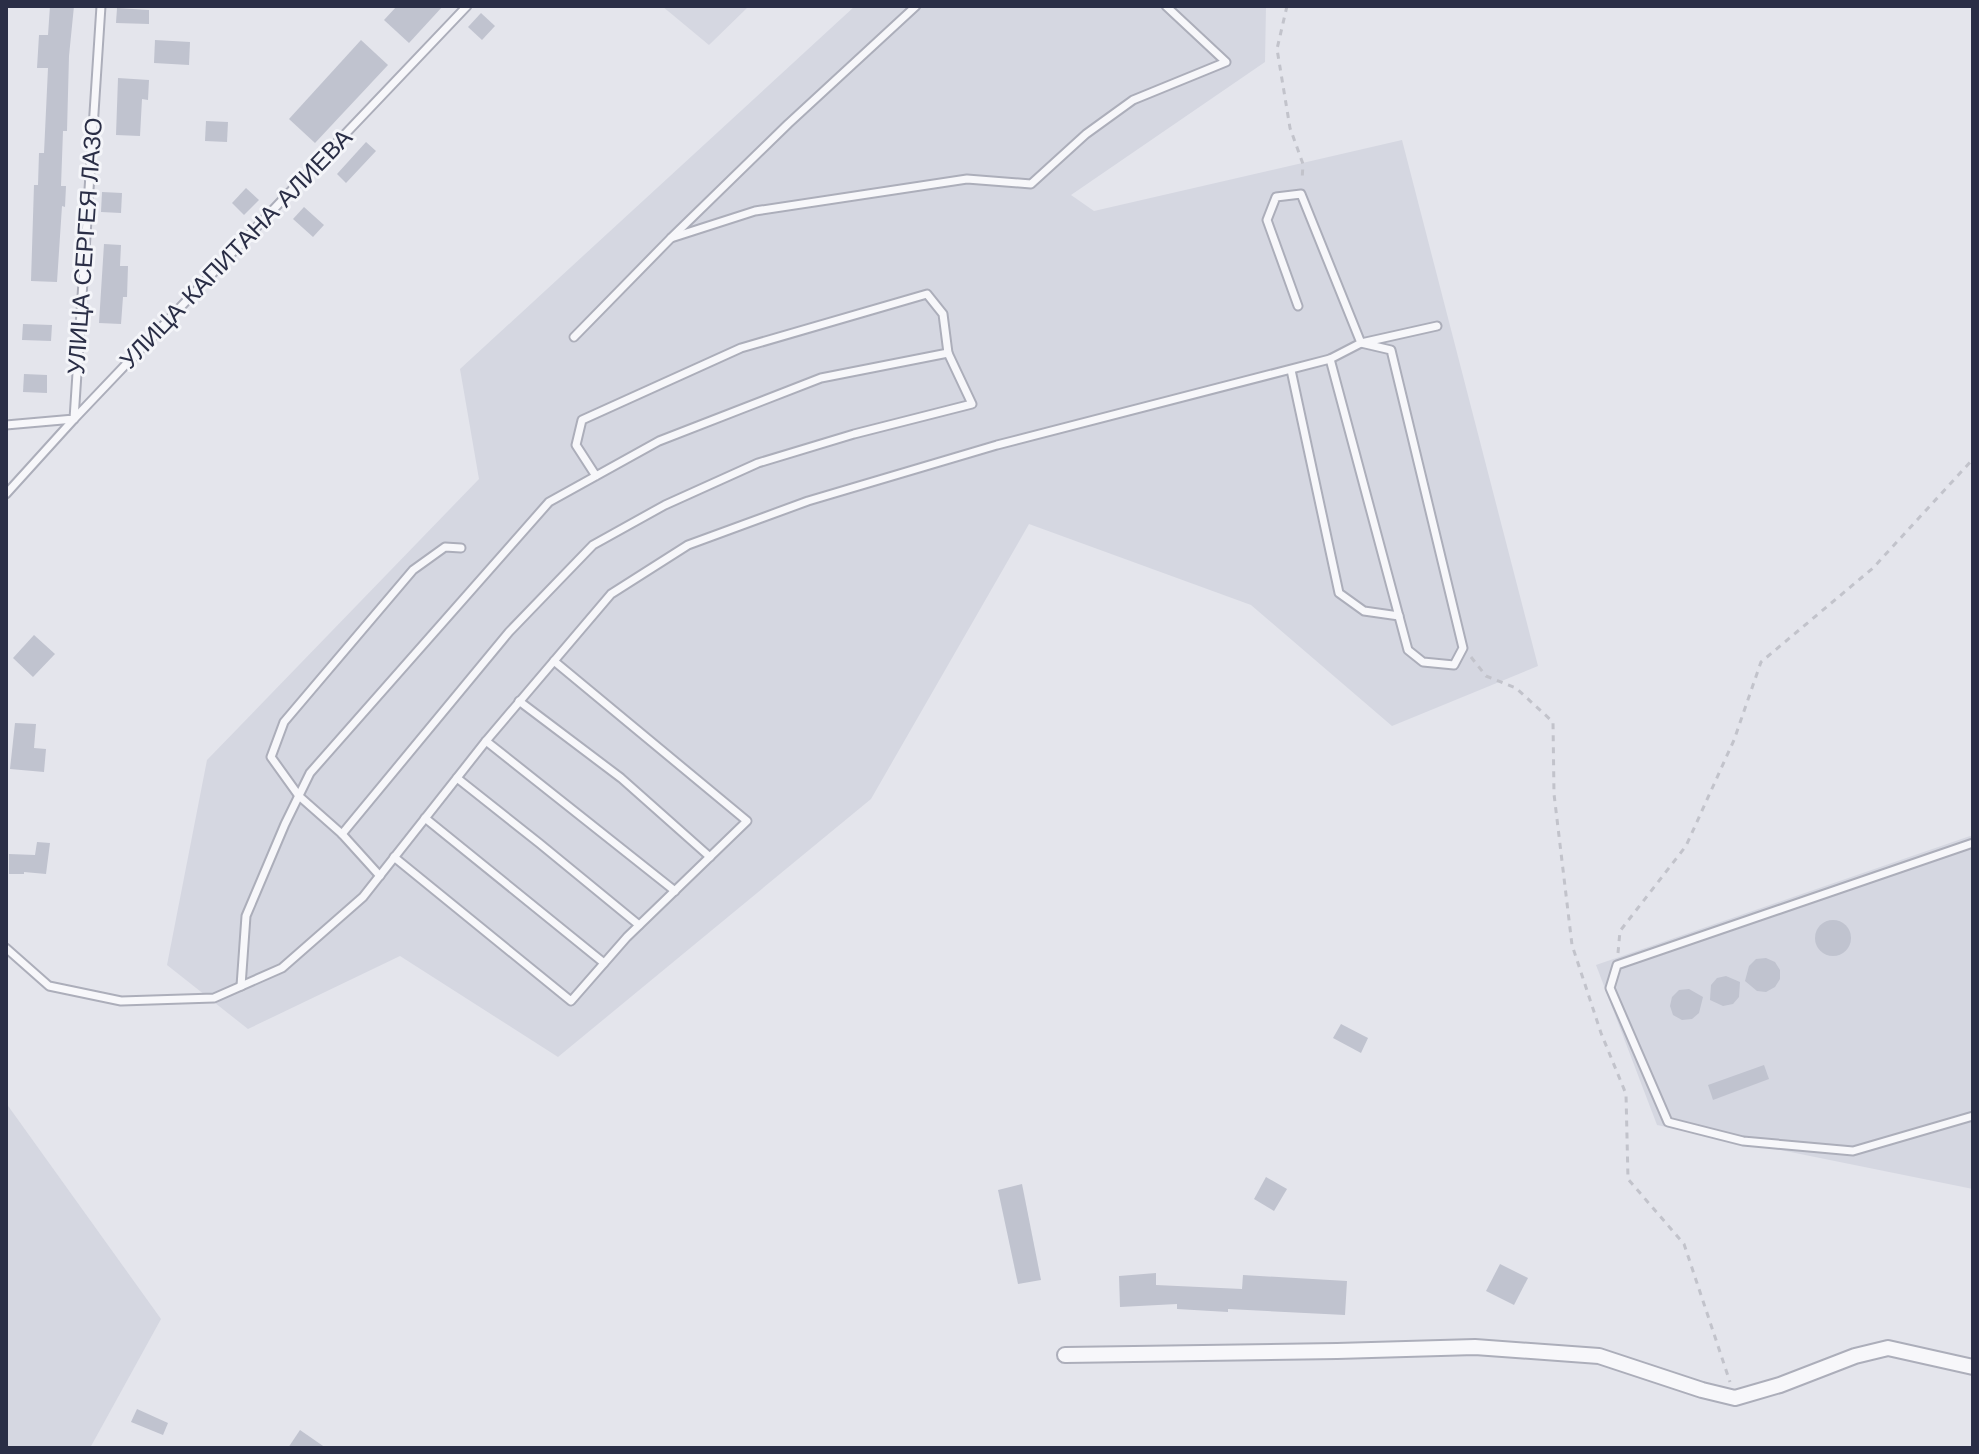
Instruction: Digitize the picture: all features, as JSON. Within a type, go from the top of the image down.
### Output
[{"type":"street","points":[[1065,1355],[1491,1348],[1599,1356],[1735,1398],[1780,1385],[1855,1356],[1888,1348],[1973,1367]]},
{"type":"lane","name":"УЛИЦА СЕРГЕЯ ЛАЗО","points":[[74,419],[101,6]]},
{"type":"lane","name":"УЛИЦА КАПИТАНА АЛИЕВА","points":[[6,494],[467,6]]},
{"type":"lane","points":[[574,337],[788,124],[916,6]]},
{"type":"lane","points":[[671,238],[755,211],[967,179],[1031,184],[1086,134],[1133,100],[1226,62],[1166,6]]},
{"type":"lane","points":[[1298,306],[1267,220],[1276,197],[1301,194],[1361,343]]},
{"type":"lane","points":[[342,834],[509,632],[593,545],[665,505],[758,463],[854,434],[972,404],[948,353],[943,314],[927,294],[741,348],[582,420],[576,445],[596,476]]},
{"type":"lane","points":[[6,948],[49,986],[121,1001],[214,998],[282,968],[363,897],[486,741],[611,594],[688,545],[808,501],[983,450],[1330,359],[1361,343],[1437,326]]},
{"type":"lane","points":[[1330,359],[1408,650],[1423,662],[1454,665],[1463,648],[1391,350],[1361,343]]},
{"type":"lane","points":[[241,986],[246,916],[310,773],[549,502],[659,441],[821,378],[948,353]]},
{"type":"lane","points":[[1291,370],[1339,593],[1364,611],[1399,616]]},
{"type":"lane","points":[[6,425],[74,419]]},
{"type":"lane","points":[[380,876],[342,834],[299,796],[271,757],[284,722],[413,570],[445,547],[461,548]]},
{"type":"lane","points":[[394,857],[571,1001],[639,925],[747,821],[554,661]]},
{"type":"lane","points":[[519,701],[621,778],[710,857]]},
{"type":"lane","points":[[486,741],[675,891]]},
{"type":"lane","points":[[457,778],[639,925]]},
{"type":"lane","points":[[425,818],[604,963]]},
{"type":"lane","points":[[1973,843],[1617,965],[1610,988],[1668,1122],[1743,1141],[1853,1151],[1973,1116]]},
{"type":"path","points":[[1287,6],[1277,49],[1290,128],[1303,164],[1301,194]]},
{"type":"path","points":[[1617,965],[1620,931],[1686,846],[1734,740],[1761,662],[1873,568],[1973,459]]},
{"type":"path","points":[[1463,648],[1486,676],[1516,688],[1553,722],[1554,794],[1572,945],[1601,1033],[1626,1094],[1628,1179],[1684,1244],[1735,1398]]},
{"type":"shaded area","points":[[662,6],[749,6],[709,45]]},
{"type":"shaded area","points":[[855,6],[1266,6],[1265,62],[1071,195],[1094,211],[1402,140],[1538,666],[1392,726],[1251,605],[1029,524],[871,799],[558,1057],[400,956],[248,1029],[167,965],[207,760],[479,479],[460,369]]},
{"type":"shaded area","points":[[1973,835],[1973,1189],[1657,1125],[1596,965]]},
{"type":"shaded area","points":[[6,1103],[161,1319],[90,1448],[6,1448]]},
{"type":"building","points":[[50,6],[74,6],[67,131],[63,131],[61,186],[66,186],[65,207],[62,206],[57,282],[31,281],[34,185],[38,185],[39,153],[44,153],[48,68],[37,68],[39,35],[48,35]]},
{"type":"building","points":[[397,6],[443,6],[409,43],[384,20]]},
{"type":"building","points":[[117,8],[149,10],[149,24],[116,23]]},
{"type":"building","points":[[481,13],[495,26],[482,40],[468,27]]},
{"type":"building","points":[[155,40],[190,42],[189,65],[154,63]]},
{"type":"building","points":[[361,40],[388,65],[315,143],[289,119]]},
{"type":"building","points":[[118,78],[149,80],[148,100],[142,99],[140,136],[116,135]]},
{"type":"building","points":[[206,121],[228,122],[227,142],[205,141]]},
{"type":"building","points":[[366,142],[376,151],[346,183],[337,174]]},
{"type":"building","points":[[246,188],[259,200],[244,215],[232,203]]},
{"type":"building","points":[[102,192],[122,193],[121,213],[101,212]]},
{"type":"building","points":[[304,207],[324,225],[313,237],[293,219]]},
{"type":"building","points":[[104,244],[121,245],[120,266],[128,266],[127,297],[123,297],[121,324],[99,323]]},
{"type":"building","points":[[23,324],[52,325],[51,341],[22,340]]},
{"type":"building","points":[[24,374],[47,375],[47,393],[23,392]]},
{"type":"building","points":[[34,635],[55,654],[33,677],[13,658]]},
{"type":"building","points":[[15,723],[36,724],[34,748],[46,749],[44,772],[10,769]]},
{"type":"building","points":[[37,842],[50,843],[46,874],[9,874],[9,854],[35,855]]},
{"type":"building","points":[[1833,920],[1846,925],[1851,938],[1846,951],[1833,956],[1820,951],[1815,938],[1820,925]]},
{"type":"building","points":[[1766,958],[1775,962],[1780,970],[1780,979],[1775,987],[1766,992],[1757,991],[1745,981],[1749,966],[1756,959]]},
{"type":"building","points":[[1726,976],[1740,982],[1739,997],[1733,1004],[1723,1006],[1710,1000],[1711,985],[1717,978]]},
{"type":"building","points":[[1689,989],[1703,997],[1699,1013],[1692,1019],[1682,1020],[1673,1015],[1670,1006],[1672,997],[1679,990]]},
{"type":"building","points":[[1341,1024],[1368,1038],[1361,1053],[1333,1038]]},
{"type":"building","points":[[1764,1065],[1769,1079],[1713,1100],[1708,1085]]},
{"type":"building","points":[[1266,1177],[1287,1189],[1274,1211],[1254,1199]]},
{"type":"building","points":[[1022,1184],[1041,1280],[1018,1284],[998,1190]]},
{"type":"building","points":[[1500,1264],[1528,1278],[1514,1305],[1486,1291]]},
{"type":"building","points":[[1156,1273],[1156,1285],[1242,1289],[1243,1275],[1347,1281],[1345,1315],[1177,1309],[1177,1304],[1120,1307],[1119,1276]]},
{"type":"building","points":[[137,1409],[168,1423],[163,1435],[131,1422]]},
{"type":"building","points":[[300,1430],[326,1448],[288,1448]]}]
